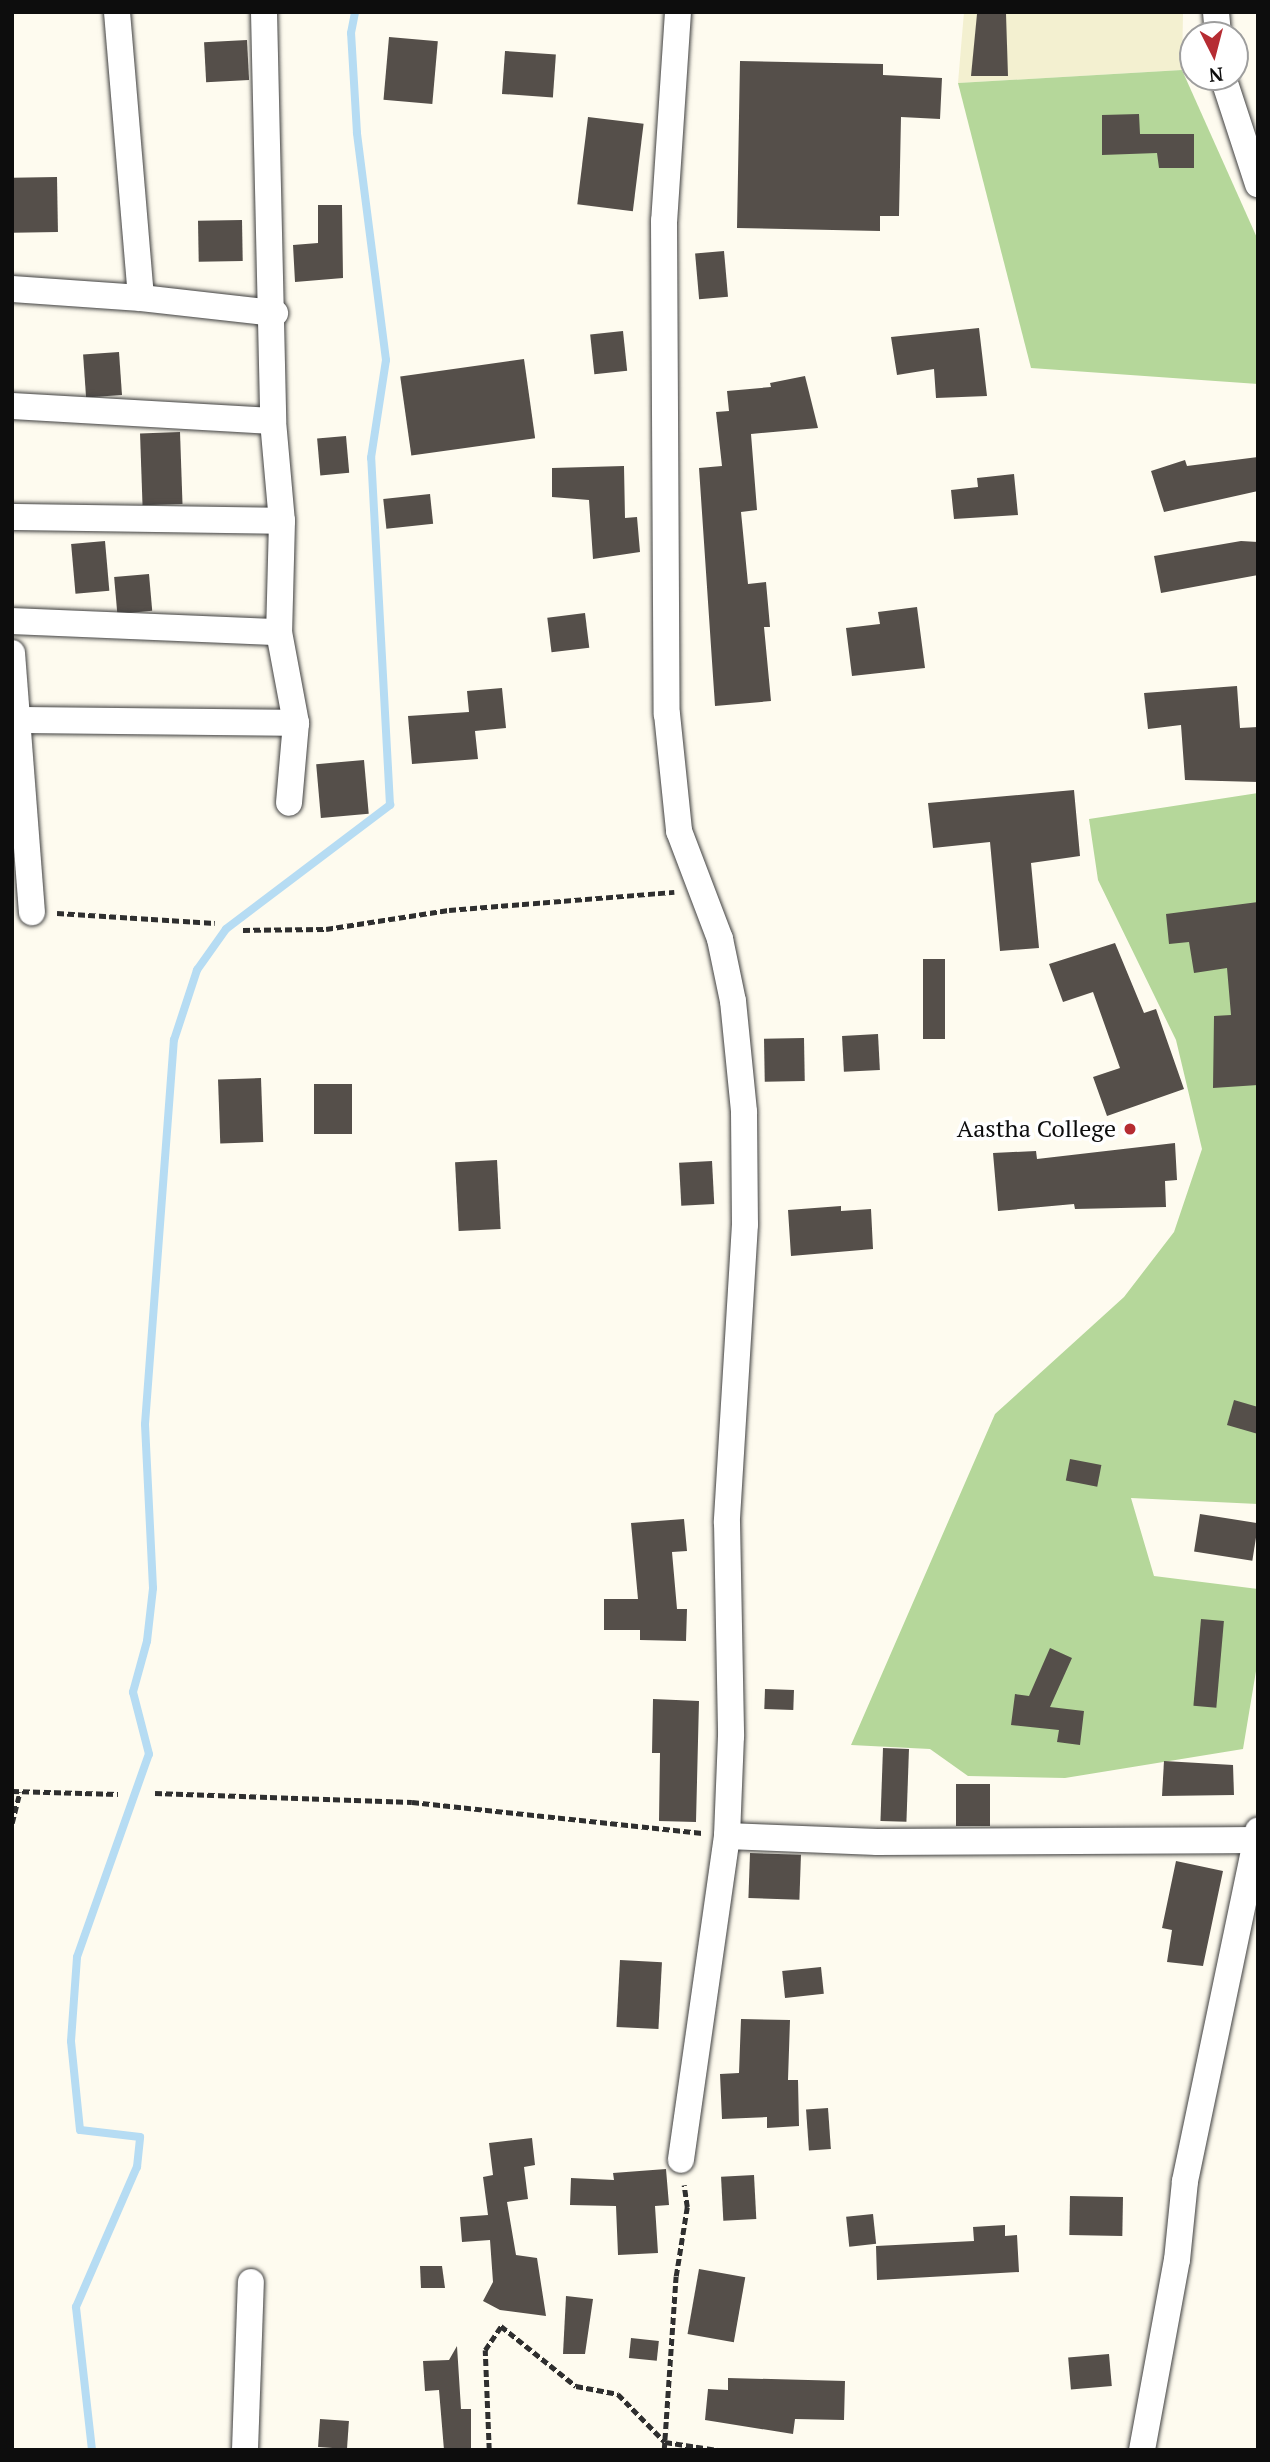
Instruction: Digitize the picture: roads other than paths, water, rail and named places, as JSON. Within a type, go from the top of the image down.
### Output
[{"type":"street","points":[[117,12],[141,298]]},
{"type":"street","points":[[264,12],[275,313],[273,421],[282,521],[279,632],[296,723],[289,803]]},
{"type":"street","points":[[678,12],[664,221],[663,634],[672,799],[697,890],[724,954],[744,1112],[744,1267],[727,1522],[731,1736],[727,1836],[681,2160]]},
{"type":"street","points":[[1228,91],[1258,184]]},
{"type":"street","points":[[12,289],[141,298],[275,313]]},
{"type":"street","points":[[12,406],[273,421]]},
{"type":"street","points":[[12,517],[282,521]]},
{"type":"street","points":[[12,621],[279,632]]},
{"type":"street","points":[[12,653],[32,912]]},
{"type":"street","points":[[15,719],[296,723]]},
{"type":"street","points":[[727,1836],[1255,1850],[1185,2181],[1177,2260],[1142,2450]]},
{"type":"street","points":[[246,2450],[251,2282]]},
{"type":"waterway","points":[[92,2450],[76,2307],[137,2167],[140,2137],[80,2130],[71,2041],[77,1957],[149,1754],[133,1692],[147,1641],[153,1588],[145,1424],[174,1040],[197,970],[226,929],[390,805],[371,458],[386,360],[357,133],[351,33],[355,12]]},
{"type":"place","name":"Aastha College","points":[[1130,1129]]}]
